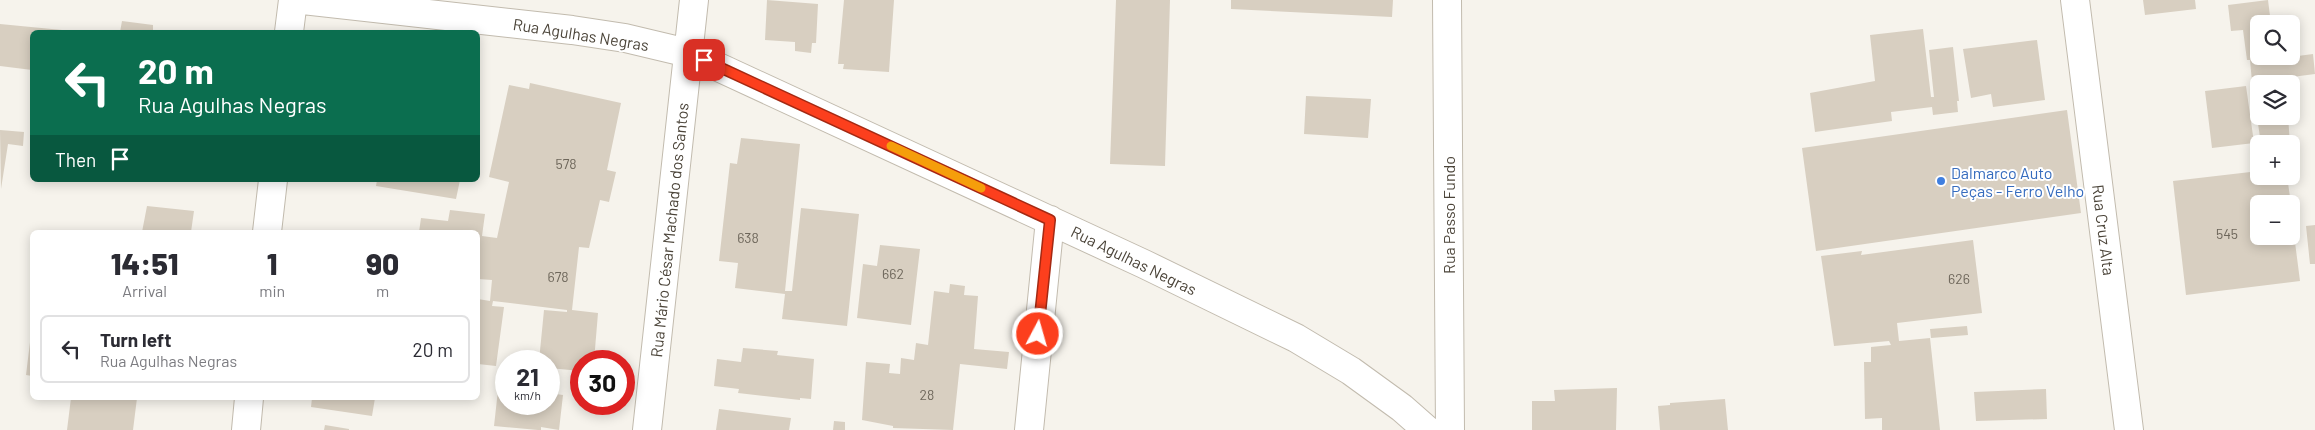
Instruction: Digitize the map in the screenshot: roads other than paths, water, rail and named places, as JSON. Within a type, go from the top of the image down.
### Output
[{"type":"street","points":[[289,30],[293,0]]},
{"type":"street","name":"Rua Agulhas Negras","points":[[303,0],[572,30],[625,38],[688,54],[1050,220],[1296,338],[1351,371],[1402,408],[1427,430]]},
{"type":"street","name":"Rua Mário César Machado dos Santos","points":[[647,430],[694,0]]},
{"type":"street","name":"Rua Passo Fundo","points":[[1447,0],[1450,430]]},
{"type":"street","name":"Rua Cruz Alta","points":[[2075,0],[2129,430]]},
{"type":"street","points":[[267,230],[273,182]]},
{"type":"street","points":[[1029,430],[1050,220]]},
{"type":"street","points":[[246,430],[249,400]]},
{"type":"place","name":"Dalmarco Auto Peças - Ferro Velho","points":[[1941,181]]}]
